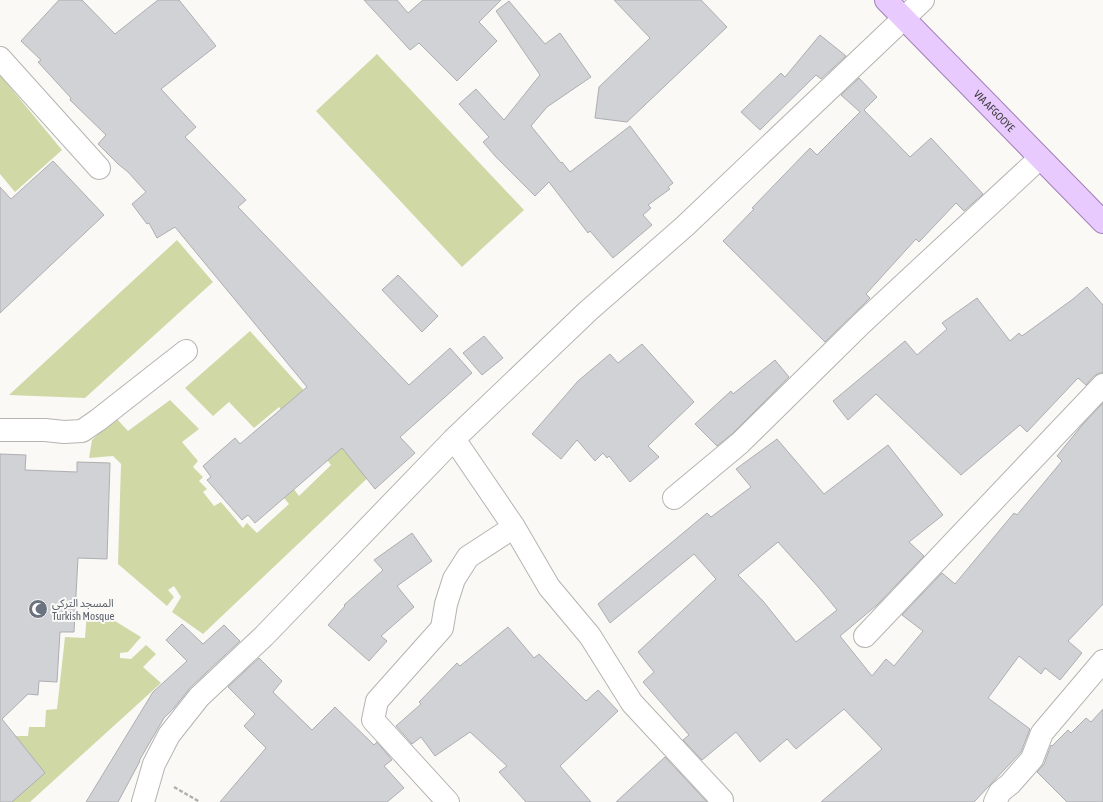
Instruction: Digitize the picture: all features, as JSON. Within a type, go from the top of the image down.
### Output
[{"type":"main road","name":"VIA AFGOOYE","points":[[886,0],[1103,222]]},
{"type":"street","points":[[143,802],[154,764],[169,736],[199,697],[264,636],[454,440],[588,312],[685,226],[923,0]]},
{"type":"street","points":[[0,58],[99,168]]},
{"type":"street","points":[[674,498],[740,443],[862,323],[1040,158]]},
{"type":"street","points":[[0,430],[45,430],[64,432],[82,431],[186,350]]},
{"type":"street","points":[[865,636],[1103,385]]},
{"type":"street","points":[[454,440],[514,527],[549,587],[590,636],[632,703],[722,800]]},
{"type":"street","points":[[448,802],[373,720],[377,701],[442,628],[446,604],[454,579],[468,557],[514,527]]},
{"type":"street","points":[[995,802],[1000,792],[1010,784],[1032,759],[1042,734],[1103,660]]},
{"type":"green space","points":[[377,54],[524,210],[462,267],[316,111]]},
{"type":"green space","points":[[0,75],[62,150],[15,192],[0,174]]},
{"type":"green space","points":[[177,240],[213,282],[85,398],[9,395]]},
{"type":"green space","points":[[250,331],[376,470],[203,634],[172,612],[181,597],[174,586],[168,590],[174,597],[167,606],[118,564],[121,464],[113,456],[89,458],[92,440],[116,418],[128,431],[170,400],[199,429],[182,442],[198,461],[193,467],[203,477],[199,481],[207,489],[203,492],[214,506],[221,502],[243,528],[247,523],[257,533],[289,504],[280,493],[291,485],[299,496],[331,465],[279,407],[254,428],[229,402],[213,416],[185,388]]},
{"type":"green space","points":[[87,611],[110,618],[141,637],[128,652],[120,653],[120,658],[131,659],[146,645],[156,654],[143,667],[161,683],[30,802],[0,802],[0,736],[28,736],[29,727],[45,727],[46,710],[57,709],[65,637],[85,638]]},
{"type":"building","points":[[59,0],[82,0],[115,34],[158,0],[179,0],[216,46],[161,89],[196,127],[185,137],[246,200],[238,207],[409,385],[450,348],[472,373],[400,437],[415,453],[375,489],[342,448],[255,523],[248,515],[242,520],[207,480],[211,477],[203,466],[235,438],[240,444],[307,387],[175,227],[157,238],[149,223],[147,224],[132,204],[146,192],[128,172],[98,144],[106,135],[70,100],[71,98],[38,62],[41,60],[21,41]]},
{"type":"building","points":[[364,0],[397,0],[408,13],[423,0],[501,0],[479,22],[497,41],[457,81],[419,43],[410,50]]},
{"type":"building","points":[[614,0],[701,0],[727,27],[627,122],[595,118],[599,87],[650,38]]},
{"type":"building","points":[[509,1],[545,44],[560,33],[591,77],[547,107],[531,126],[561,163],[562,162],[570,172],[630,126],[673,183],[668,187],[670,189],[648,205],[651,208],[643,215],[652,225],[613,258],[590,231],[588,233],[549,182],[535,196],[496,157],[483,142],[489,137],[459,104],[476,89],[504,120],[540,75],[496,11]]},
{"type":"building","points":[[820,35],[846,56],[821,79],[816,75],[760,130],[741,112],[781,73],[785,77]]},
{"type":"building","points":[[859,78],[877,97],[864,110],[910,157],[931,138],[983,194],[964,211],[956,203],[919,242],[916,239],[866,294],[870,298],[825,342],[723,241],[754,209],[752,208],[810,148],[817,155],[860,112],[841,95]]},
{"type":"building","points":[[53,161],[104,215],[0,313],[0,187],[11,199]]},
{"type":"building","points":[[398,275],[438,316],[422,332],[382,290]]},
{"type":"building","points":[[1087,287],[1103,305],[1103,373],[1099,373],[1094,376],[1086,385],[1078,378],[1027,432],[1020,425],[961,475],[876,394],[848,420],[833,401],[905,341],[917,355],[947,329],[942,323],[977,298],[1010,341],[1019,333],[1022,336]]},
{"type":"building","points":[[484,336],[503,358],[482,375],[463,353]]},
{"type":"building","points":[[642,344],[694,402],[648,446],[659,457],[630,482],[609,456],[607,458],[603,453],[595,461],[577,440],[561,459],[532,434],[578,381],[610,354],[618,363]]},
{"type":"building","points":[[775,360],[789,377],[732,434],[717,446],[695,424],[731,391],[733,394]]},
{"type":"building","points":[[1103,403],[1103,604],[1068,641],[1082,653],[1060,680],[1045,668],[1041,674],[1019,656],[988,698],[1030,729],[1021,752],[974,802],[821,802],[882,749],[844,709],[796,749],[787,739],[760,762],[736,732],[702,760],[683,740],[689,735],[643,682],[654,672],[638,652],[716,579],[694,554],[610,623],[598,604],[707,513],[711,517],[751,487],[736,469],[777,439],[824,494],[888,445],[943,515],[909,542],[924,556],[877,605],[840,636],[872,676],[886,659],[894,666],[923,631],[902,615],[942,573],[955,584],[1014,513],[1017,515],[1062,461],[1057,456],[1083,424]],"holes":[[[778,542],[837,610],[796,642],[763,601],[738,575]]]},
{"type":"building","points":[[0,454],[26,455],[25,470],[77,472],[77,462],[110,463],[107,559],[78,558],[74,632],[60,632],[57,682],[39,681],[38,695],[28,694],[2,719],[45,773],[12,802],[0,802]]},
{"type":"building","points":[[412,533],[432,561],[397,586],[414,607],[381,636],[387,641],[369,661],[328,625],[345,606],[344,605],[383,570],[374,560]]},
{"type":"building","points":[[182,624],[203,644],[224,625],[240,641],[190,688],[164,718],[139,761],[118,802],[86,802],[153,692],[187,661],[166,640]]},
{"type":"building","points":[[508,627],[534,658],[539,654],[586,701],[598,690],[618,711],[560,766],[591,802],[526,802],[499,772],[507,766],[470,732],[435,756],[421,737],[412,744],[396,726],[421,704],[419,702],[457,663],[460,666]]},
{"type":"building","points":[[259,658],[282,681],[273,692],[312,730],[335,707],[374,745],[377,742],[392,760],[384,766],[404,788],[387,802],[220,802],[266,748],[244,726],[255,714],[228,687]]},
{"type":"building","points":[[1103,709],[1103,802],[1067,802],[1037,772],[1044,764],[1051,745],[1052,746],[1068,730],[1071,733],[1086,718],[1091,722]]},
{"type":"building","points":[[665,757],[707,802],[616,802]]},
{"type":"place","name":"المسجد التركي Turkish Mosque","points":[[38,609]]}]
